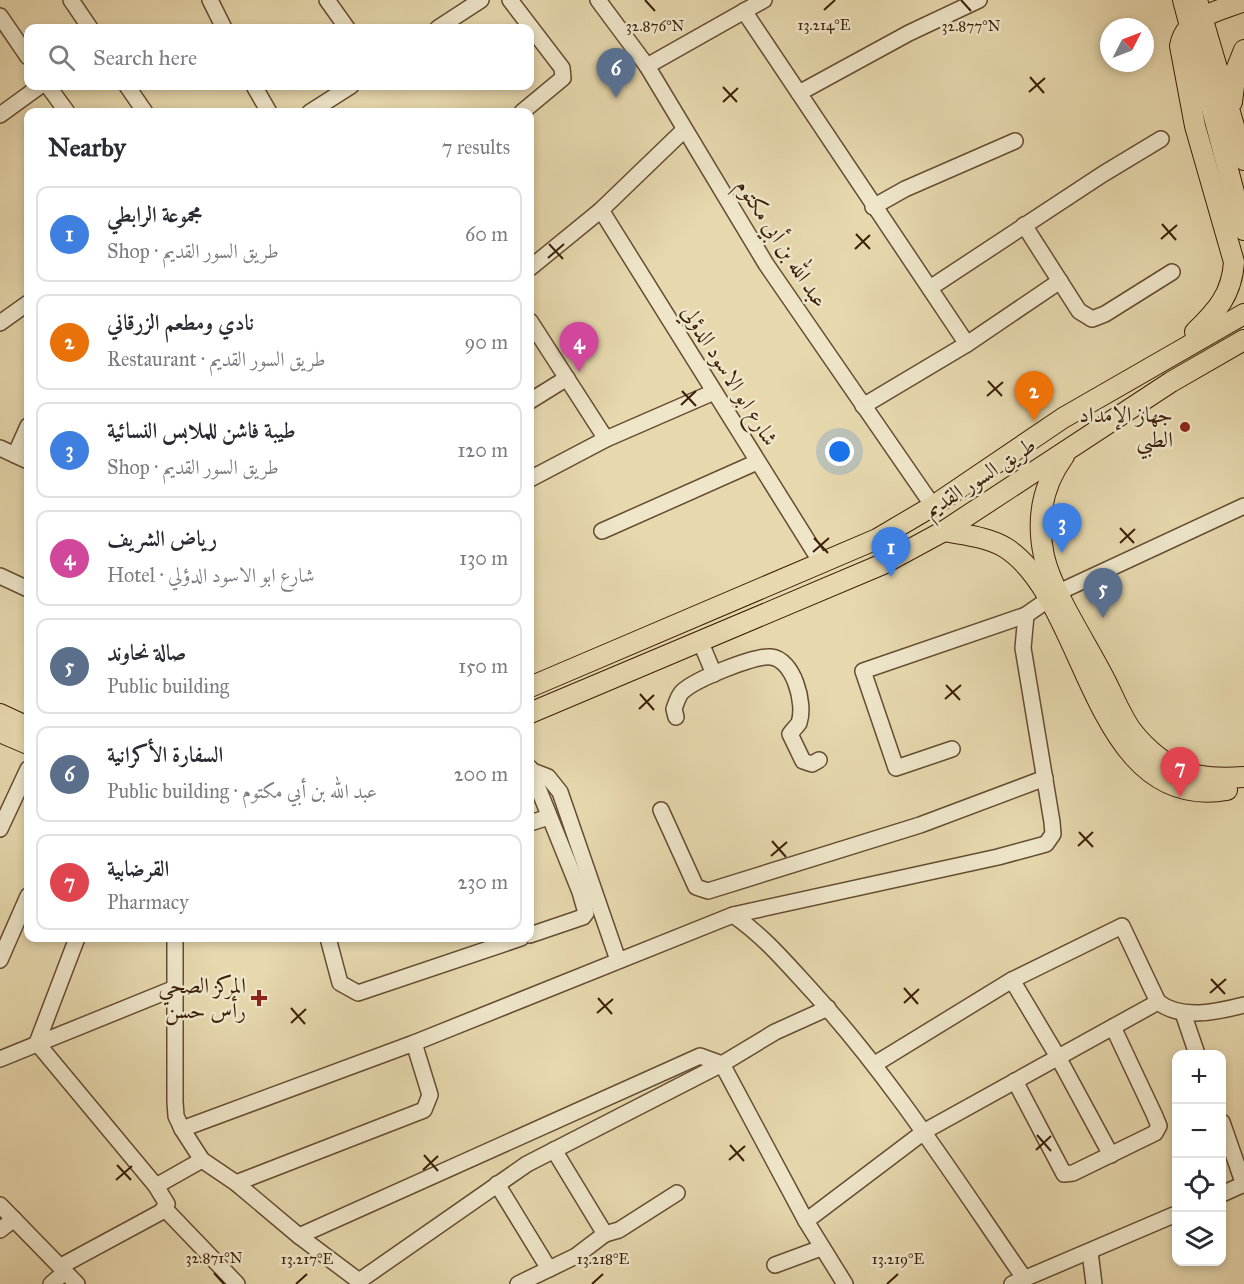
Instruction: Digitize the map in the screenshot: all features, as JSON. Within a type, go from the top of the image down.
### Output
[{"type":"main road","points":[[1183,0],[1196,14],[1232,117],[1244,160]]},
{"type":"main road","points":[[1176,351],[1225,300],[1233,275],[1234,262],[1195,126],[1180,56],[1181,40],[1196,14],[1244,1]]},
{"type":"main road","points":[[1196,14],[1244,230]]},
{"type":"main road","points":[[1232,117],[1233,85],[1244,50]]},
{"type":"main road","name":"طريق السور القديم","points":[[534,685],[877,539],[933,506],[1063,418],[1244,314]]},
{"type":"main road","name":"طريق السور القديم","points":[[534,711],[701,643],[883,564],[944,531],[1072,444],[1171,382],[1244,340]]},
{"type":"main road","points":[[1072,444],[1050,475],[1042,501],[1041,529],[1044,557],[1054,595],[1079,664],[1129,753],[1153,774],[1182,788],[1219,792],[1244,788]]},
{"type":"main road","points":[[944,531],[978,538],[1005,548],[1054,595],[1131,730],[1158,757],[1184,773],[1216,778],[1244,777]]},
{"type":"main road","points":[[692,618],[701,643]]},
{"type":"main road","points":[[0,714],[24,725]]},
{"type":"main road","points":[[0,732],[24,742]]},
{"type":"street","points":[[71,0],[87,24]]},
{"type":"street","points":[[210,0],[222,24]]},
{"type":"street","points":[[327,0],[344,24]]},
{"type":"street","points":[[510,0],[528,24]]},
{"type":"street","name":"عبد الله بن أبي مكتوم","points":[[598,0],[646,66],[766,264],[933,506]]},
{"type":"street","points":[[646,66],[764,0]]},
{"type":"street","points":[[799,93],[909,33],[979,0]]},
{"type":"street","points":[[444,24],[477,1]]},
{"type":"street","points":[[744,11],[873,207],[967,344]]},
{"type":"street","points":[[0,16],[24,51]]},
{"type":"street","points":[[527,108],[563,78],[562,68],[534,31]]},
{"type":"street","points":[[0,115],[34,90]]},
{"type":"street","points":[[51,90],[64,108]]},
{"type":"street","points":[[130,90],[142,108]]},
{"type":"street","points":[[256,90],[267,108]]},
{"type":"street","points":[[316,108],[345,90]]},
{"type":"street","points":[[534,265],[602,210],[684,130]]},
{"type":"street","points":[[930,288],[1024,225],[1161,139]]},
{"type":"street","points":[[873,207],[905,189],[1015,141]]},
{"type":"street","name":"شارع ابو الاسود الدؤلي","points":[[602,210],[822,564]]},
{"type":"street","points":[[1024,225],[1079,311],[1092,319],[1105,314],[1172,273]]},
{"type":"street","points":[[863,406],[967,344],[1060,281]]},
{"type":"street","points":[[0,323],[24,306]]},
{"type":"street","points":[[534,327],[606,439]]},
{"type":"street","points":[[534,399],[567,378]]},
{"type":"street","points":[[534,477],[606,439],[714,392]]},
{"type":"street","points":[[0,448],[22,458]]},
{"type":"street","points":[[603,531],[758,462]]},
{"type":"street","points":[[952,749],[896,768],[863,671],[1026,615],[1054,595],[1244,506]]},
{"type":"street","points":[[0,576],[24,587]]},
{"type":"street","points":[[182,1129],[414,1043],[733,915],[967,864],[1046,844],[1053,834],[1023,648],[1026,615]]},
{"type":"street","points":[[701,643],[714,674]]},
{"type":"street","points":[[676,717],[674,709],[681,693],[714,674],[757,657],[773,657],[786,664],[798,691],[801,710],[799,723],[790,734],[803,761],[812,764],[819,760]]},
{"type":"street","points":[[534,771],[548,777],[560,792],[618,960]]},
{"type":"street","points":[[0,830],[24,778]]},
{"type":"street","points":[[661,810],[696,887],[708,891],[920,825],[1045,778]]},
{"type":"street","points":[[534,779],[580,892],[586,913],[534,933]]},
{"type":"street","points":[[534,822],[549,817]]},
{"type":"street","points":[[0,960],[24,905]]},
{"type":"street","points":[[733,915],[761,937],[828,1008],[875,1064],[925,1131],[1018,1281],[1172,1216]]},
{"type":"street","points":[[875,1064],[1012,980],[1122,926],[1158,1002],[1166,1008],[1183,1013],[1244,1005]]},
{"type":"street","points":[[37,1043],[75,942]]},
{"type":"street","points":[[175,942],[175,1102],[176,1116],[182,1129],[202,1160],[236,1183],[299,1236],[360,1282],[497,1184],[554,1150],[722,1064],[775,1032],[828,1008]]},
{"type":"street","points":[[329,942],[340,983],[358,993],[509,942]]},
{"type":"street","points":[[1012,980],[1058,1057],[1111,1155]]},
{"type":"street","points":[[0,1059],[175,988]]},
{"type":"street","points":[[806,1221],[925,1131],[1158,1002]]},
{"type":"street","points":[[1183,1013],[1196,1050]]},
{"type":"street","points":[[1015,1081],[1064,1174],[1073,1173],[1155,1133],[1159,1126],[1113,1027]]},
{"type":"street","points":[[37,1043],[156,1186],[167,1204],[165,1209],[63,1269],[51,1284]]},
{"type":"street","points":[[236,1183],[424,1110],[430,1095],[414,1043]]},
{"type":"street","points":[[299,1236],[700,1056],[722,1064],[821,1248],[845,1284]]},
{"type":"street","points":[[1226,1135],[1244,1184],[1226,1192]]},
{"type":"street","points":[[554,1150],[605,1234]]},
{"type":"street","points":[[156,1186],[202,1160]]},
{"type":"street","points":[[497,1184],[549,1269]]},
{"type":"street","points":[[518,1284],[576,1256],[605,1234],[619,1230],[677,1193]]},
{"type":"street","points":[[0,1205],[77,1284]]},
{"type":"street","points":[[165,1209],[237,1284]]},
{"type":"street","points":[[0,1230],[14,1219]]},
{"type":"street","points":[[775,1264],[821,1248]]},
{"type":"street","points":[[1090,1252],[1094,1284]]},
{"type":"place","name":"السفارة الأكرانية","points":[[616,98]]},
{"type":"place","name":"رياض الشريف","points":[[579,372]]},
{"type":"place","name":"نادي ومطعم الزرقاني","points":[[1034,421]]},
{"type":"place","name":"جهاز الإمداد الطبي","points":[[1185,427]]},
{"type":"place","name":"طيبة فاشن للملابس النسائية","points":[[1062,553]]},
{"type":"place","name":"مجموعة الرابطي","points":[[891,577]]},
{"type":"place","name":"صالة نحاوند","points":[[1103,618]]},
{"type":"place","name":"القرضابية","points":[[1180,797]]},
{"type":"place","name":"المركز الصحي رأس حسن","points":[[259,998]]}]
